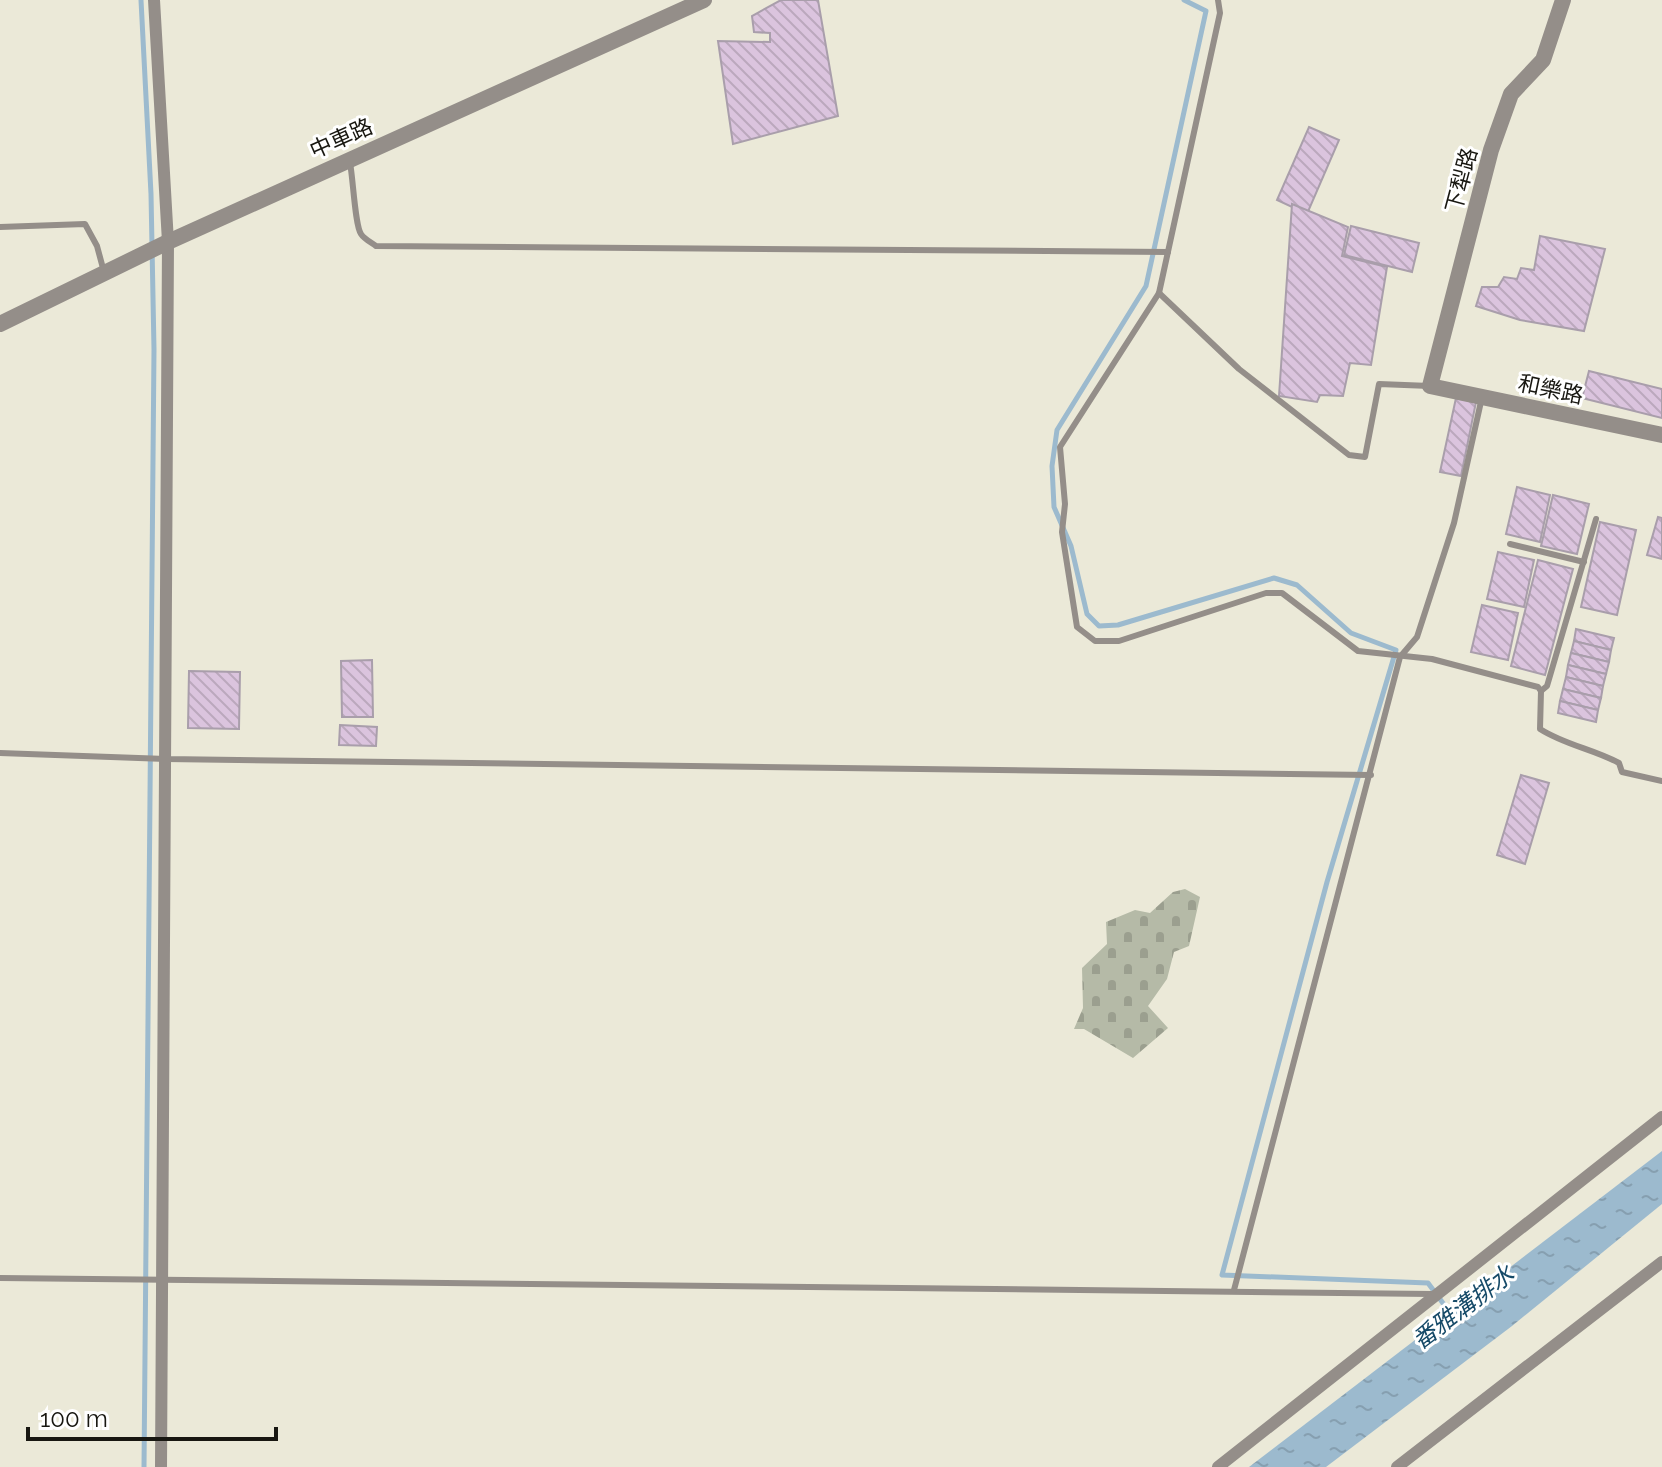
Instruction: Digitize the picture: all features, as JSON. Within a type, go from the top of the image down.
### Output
[{"type":"street","points":[[154,0],[168,242],[161,1467]]},
{"type":"street","name":"中車路","points":[[0,324],[349,158],[704,0]]},
{"type":"street","name":"下犁路","points":[[1430,386],[1491,150],[1511,94],[1543,60],[1563,0]]},
{"type":"street","name":"和樂路","points":[[1430,386],[1662,435]]},
{"type":"street","points":[[1218,1467],[1662,1117]]},
{"type":"street","points":[[1397,1467],[1662,1262]]},
{"type":"lane","points":[[1218,0],[1220,13],[1159,293],[1060,447],[1065,504],[1062,532],[1077,627],[1095,641],[1119,641],[1266,593],[1282,593],[1343,643],[1358,651],[1432,659],[1538,687],[1541,691],[1540,729],[1558,741],[1603,754],[1619,763],[1622,772],[1662,781]]},
{"type":"lane","points":[[349,158],[357,199],[356,222],[361,236],[376,246],[1168,252]]},
{"type":"lane","points":[[0,227],[85,224],[97,246],[104,272]]},
{"type":"lane","points":[[1159,293],[1239,369],[1349,455],[1365,457],[1379,384],[1430,386]]},
{"type":"lane","points":[[1234,1290],[1323,941],[1371,775],[1400,657],[1417,637],[1454,523],[1482,397]]},
{"type":"lane","points":[[1541,691],[1547,686],[1596,519]]},
{"type":"lane","points":[[1510,544],[1584,562]]},
{"type":"lane","points":[[0,753],[166,759],[1371,775]]},
{"type":"lane","points":[[0,1278],[1439,1294]]},
{"type":"green space","points":[[1185,889],[1200,897],[1189,946],[1174,952],[1167,979],[1148,1006],[1168,1028],[1133,1058],[1084,1029],[1074,1029],[1083,1008],[1082,968],[1107,944],[1106,922],[1135,910],[1150,913],[1173,892]]},
{"type":"water","name":"番雅溝排水","points":[[1662,1151],[1662,1204],[1512,1326],[1326,1467],[1249,1467]]},
{"type":"building","points":[[781,0],[818,0],[838,116],[733,144],[718,41],[770,42],[770,33],[754,32],[752,16]]},
{"type":"building","points":[[1309,127],[1339,140],[1307,214],[1277,200]]},
{"type":"building","points":[[1292,204],[1348,227],[1342,256],[1387,267],[1371,365],[1350,363],[1343,396],[1320,395],[1317,402],[1279,396]]},
{"type":"building","points":[[1351,226],[1419,243],[1412,272],[1344,255]]},
{"type":"building","points":[[1540,236],[1605,249],[1584,331],[1520,320],[1476,306],[1482,287],[1498,287],[1504,277],[1517,279],[1521,268],[1534,270]]},
{"type":"building","points":[[1589,371],[1662,389],[1662,418],[1582,398]]},
{"type":"building","points":[[1456,398],[1476,402],[1461,476],[1440,472]]},
{"type":"building","points":[[1517,487],[1550,495],[1540,542],[1506,534]]},
{"type":"building","points":[[1553,495],[1589,504],[1577,554],[1541,546]]},
{"type":"building","points":[[1658,517],[1662,518],[1662,559],[1647,555]]},
{"type":"building","points":[[1600,522],[1636,530],[1617,615],[1581,607]]},
{"type":"building","points":[[1498,552],[1534,560],[1524,607],[1487,599]]},
{"type":"building","points":[[1538,560],[1573,569],[1545,675],[1511,666]]},
{"type":"building","points":[[1482,605],[1518,613],[1508,660],[1471,652]]},
{"type":"building","points":[[1576,629],[1614,638],[1611,650],[1574,641]]},
{"type":"building","points":[[1574,641],[1611,650],[1609,662],[1571,653]]},
{"type":"building","points":[[1571,653],[1609,662],[1606,674],[1568,665]]},
{"type":"building","points":[[372,660],[373,717],[342,717],[341,661]]},
{"type":"building","points":[[1568,665],[1606,674],[1603,686],[1566,677]]},
{"type":"building","points":[[189,671],[240,672],[239,729],[188,728]]},
{"type":"building","points":[[1566,677],[1603,686],[1601,698],[1563,689]]},
{"type":"building","points":[[1563,689],[1601,698],[1598,710],[1560,701]]},
{"type":"building","points":[[1560,701],[1598,710],[1596,722],[1558,713]]},
{"type":"building","points":[[340,725],[377,727],[376,746],[339,745]]},
{"type":"building","points":[[1521,775],[1549,783],[1525,864],[1497,855]]},
{"type":"waterway","points":[[141,0],[151,194],[154,349],[144,1467]]},
{"type":"waterway","name":"番雅溝排水","points":[[1184,0],[1206,11],[1146,286],[1057,430],[1052,466],[1054,507],[1071,546],[1087,614],[1099,626],[1118,625],[1274,578],[1297,585],[1351,633],[1396,650],[1327,882],[1222,1275],[1428,1283],[1454,1318]]}]
